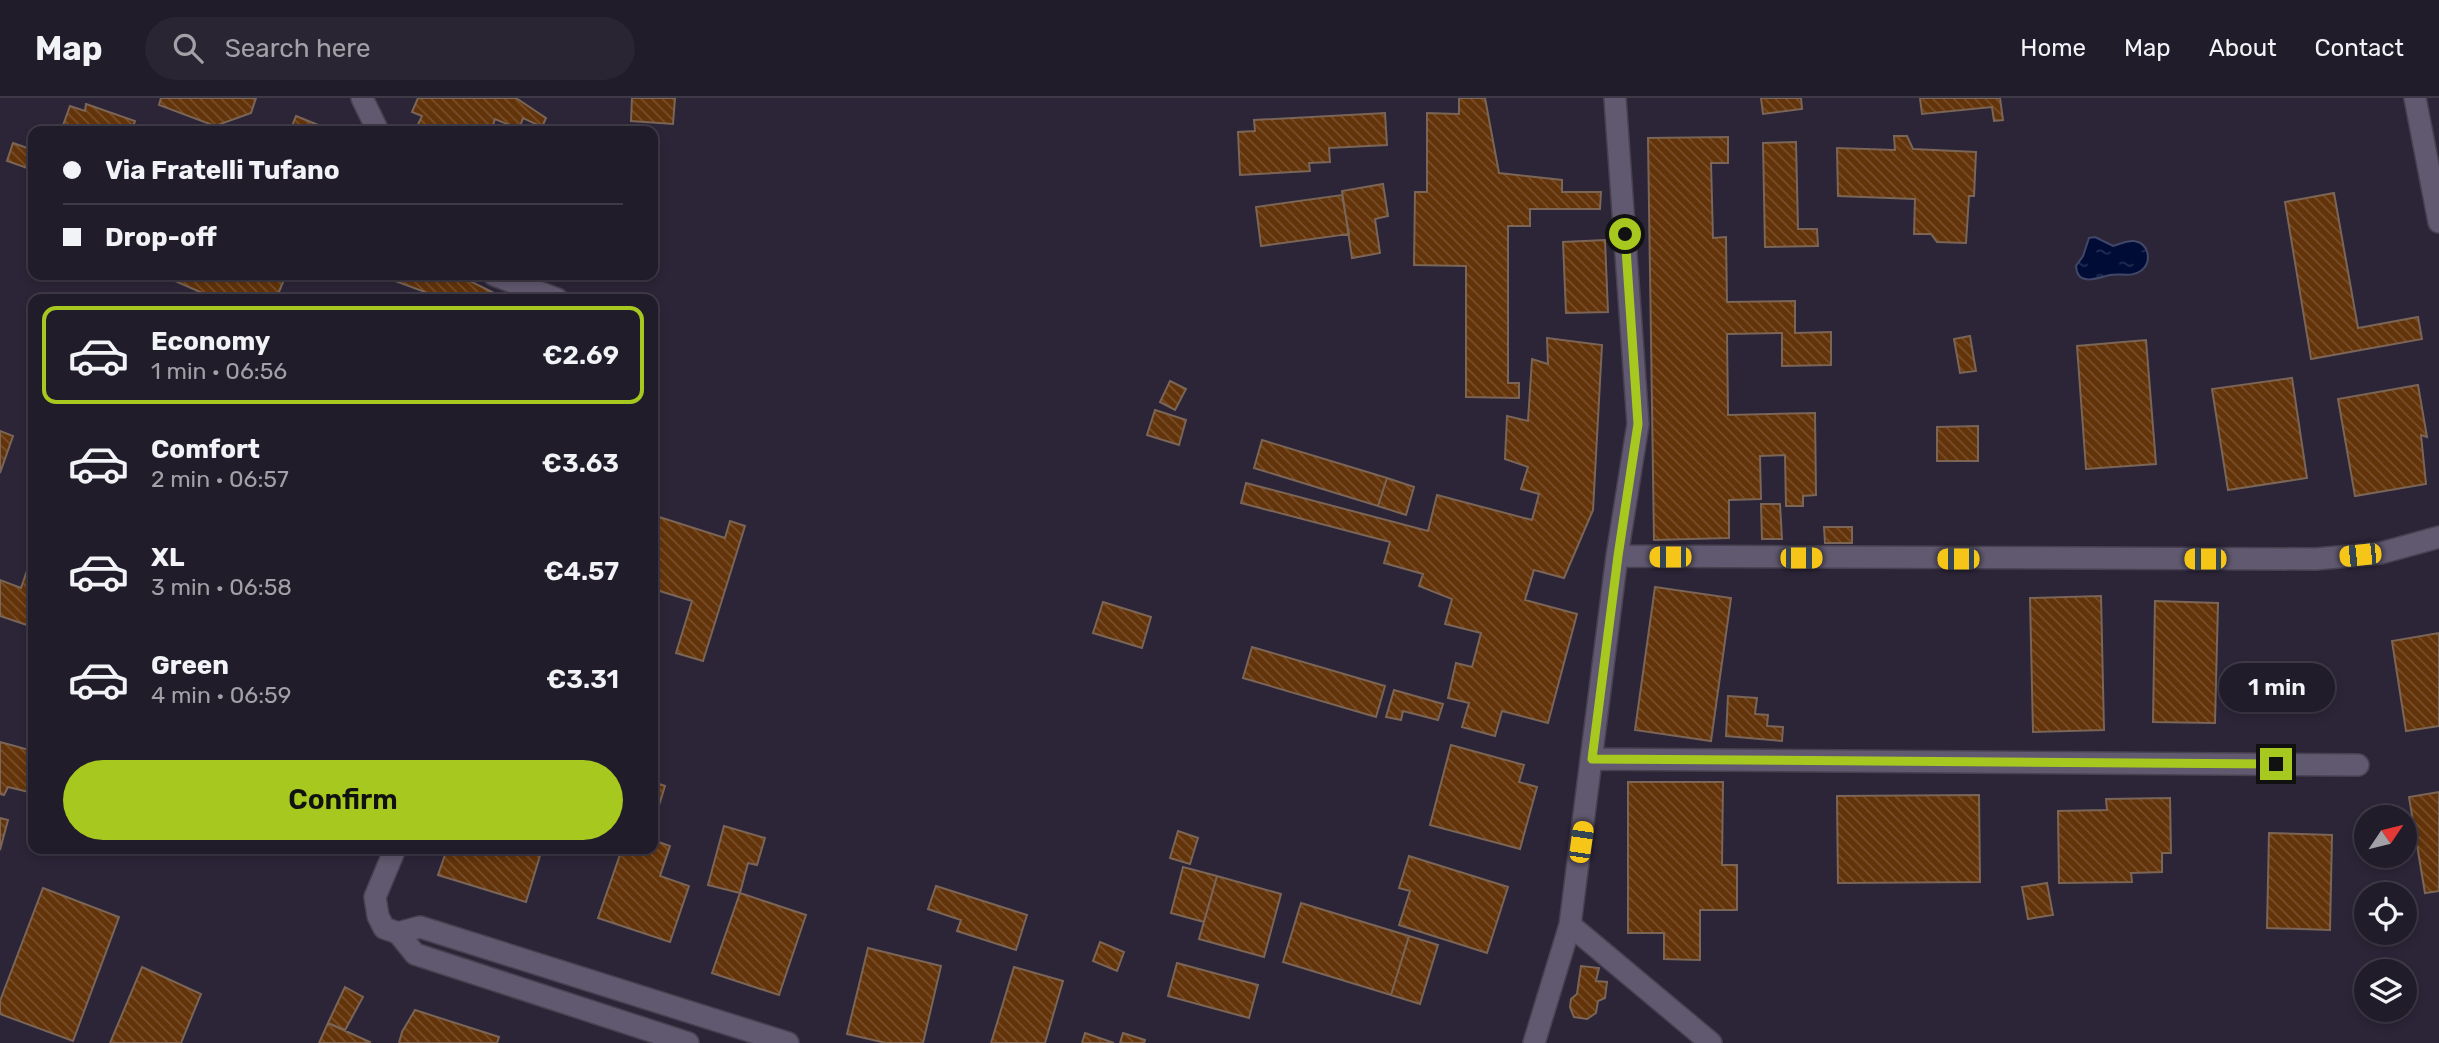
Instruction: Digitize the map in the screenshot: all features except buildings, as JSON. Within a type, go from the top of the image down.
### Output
[{"type":"street","points":[[362,98],[376,126]]},
{"type":"street","points":[[1534,1043],[1570,925],[1638,424],[1615,98]]},
{"type":"street","points":[[2415,98],[2439,222]]},
{"type":"street","points":[[507,280],[543,294]]},
{"type":"street","points":[[1618,556],[2316,559],[2381,553],[2439,537]]},
{"type":"street","points":[[1592,759],[2358,765]]},
{"type":"street","points":[[393,854],[375,897],[378,916],[384,928],[398,933],[415,954],[688,1043]]},
{"type":"street","points":[[1570,925],[1710,1043]]},
{"type":"street","points":[[398,933],[420,927],[788,1043]]},
{"type":"water","points":[[2095,237],[2113,246],[2129,241],[2139,242],[2146,249],[2148,257],[2145,266],[2130,275],[2110,275],[2089,280],[2080,277],[2076,266],[2083,256],[2089,238]]},
{"type":"route","points":[[1625,234],[1638,424],[1592,759],[2276,764]]}]
